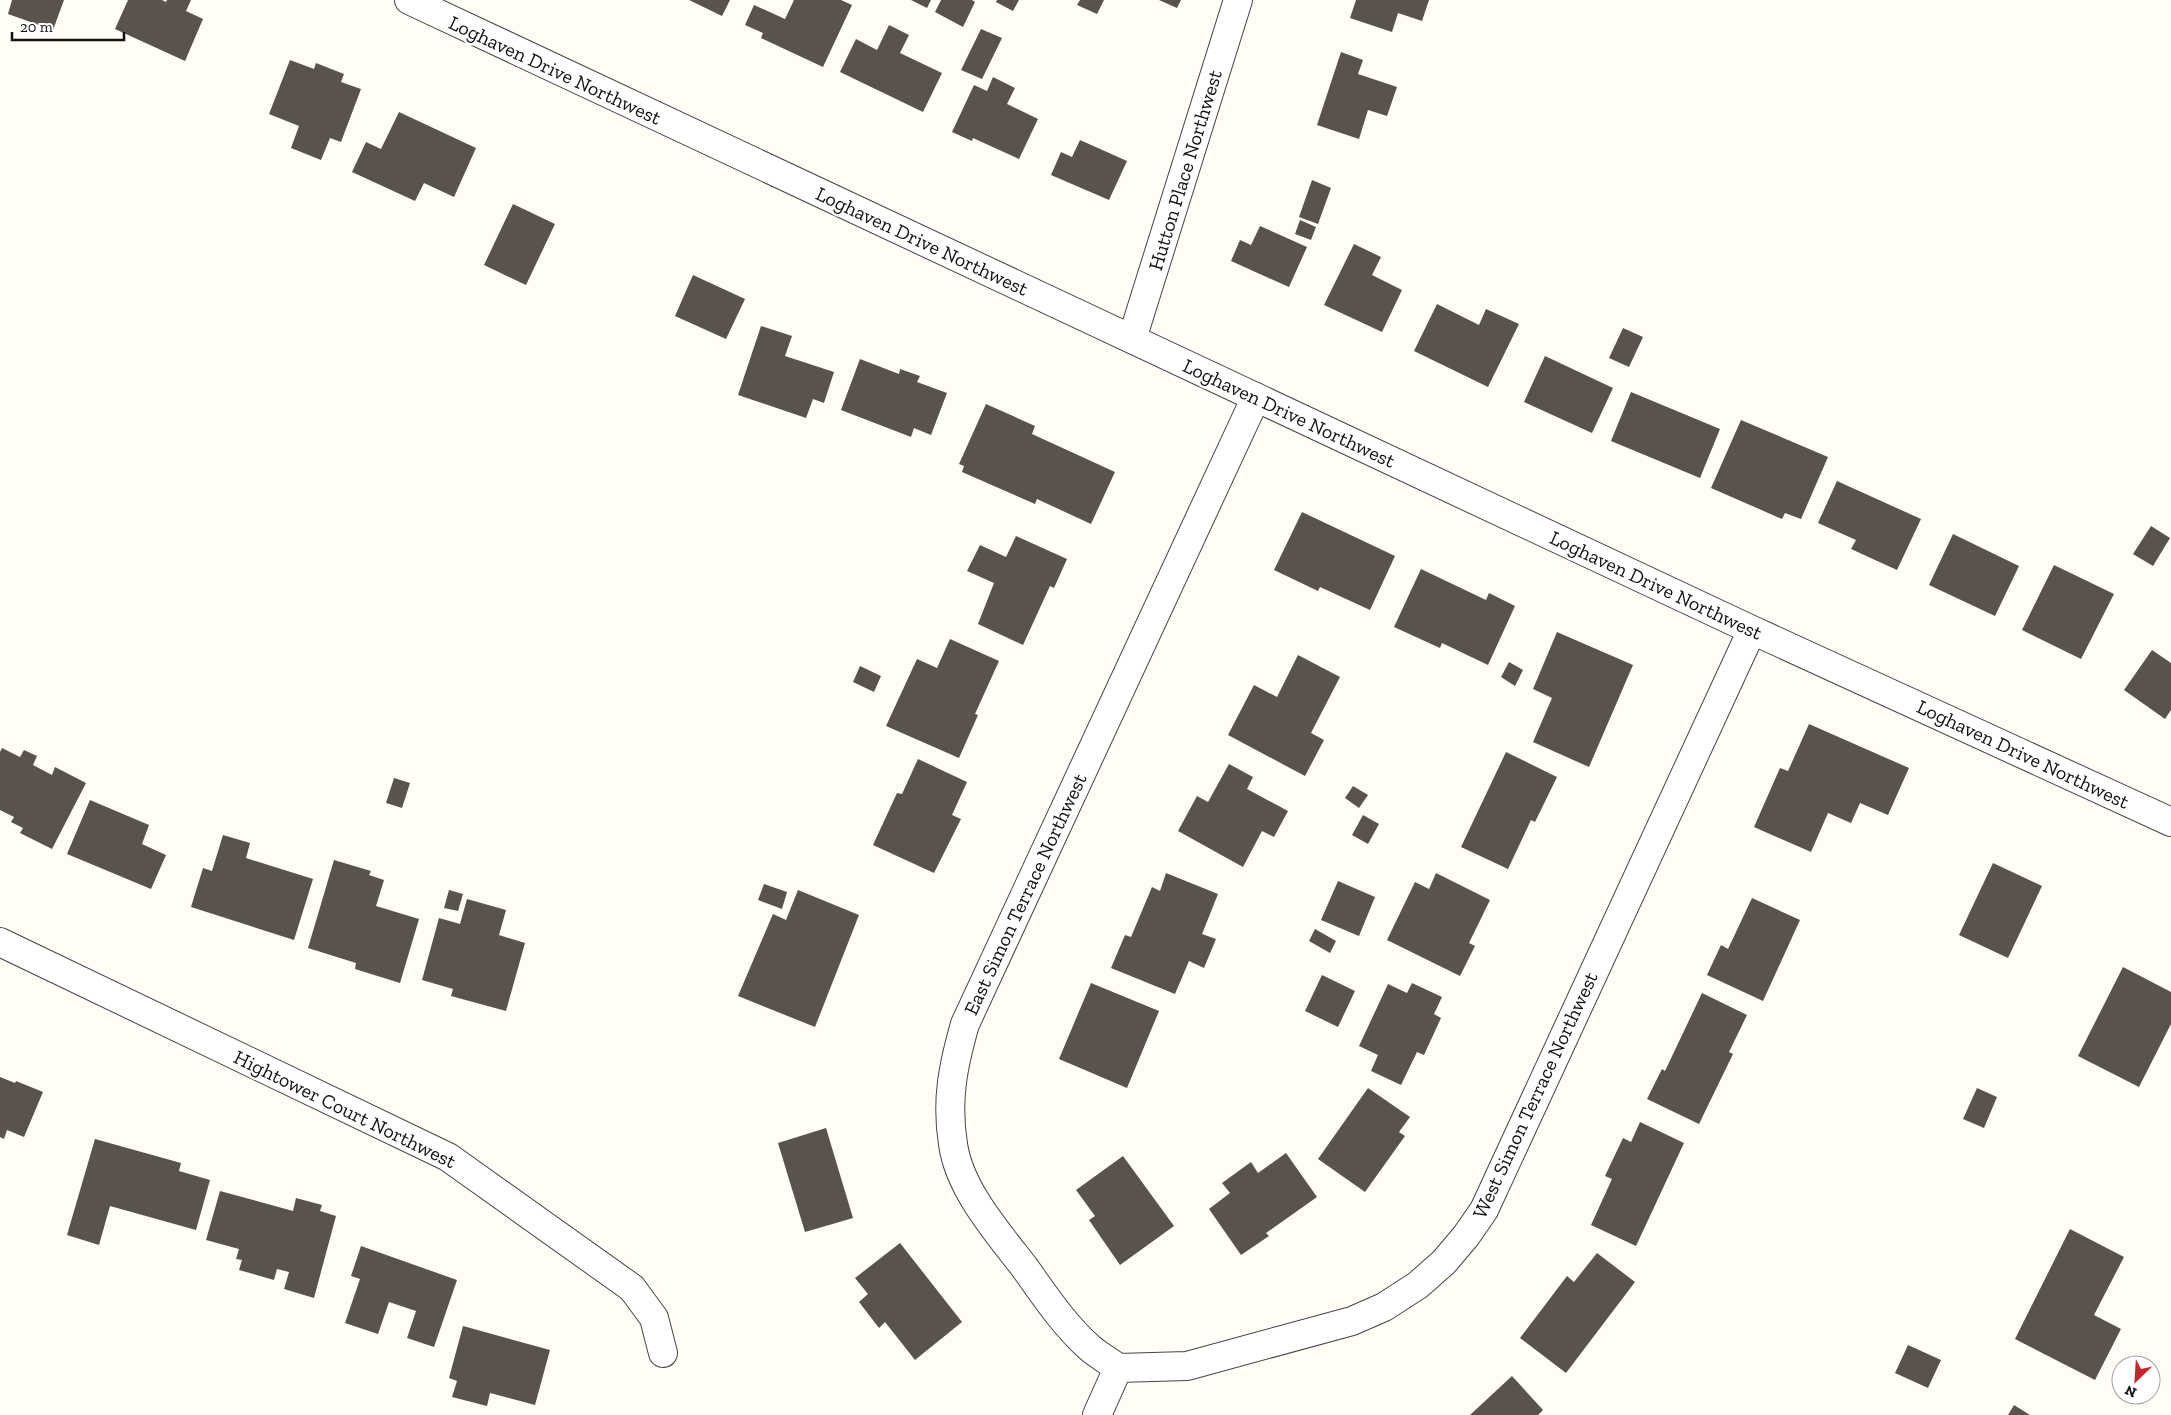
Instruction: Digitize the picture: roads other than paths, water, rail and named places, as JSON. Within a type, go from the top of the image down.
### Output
[{"type":"street","name":"Loghaven Drive Northwest","points":[[408,0],[1752,630],[2171,822]]},
{"type":"street","name":"Hutton Place Northwest","points":[[1132,339],[1238,0]]},
{"type":"street","name":"East Simon Terrace Northwest","points":[[1118,1368],[1091,1349],[1066,1324],[988,1219],[966,1184],[953,1146],[949,1108],[953,1067],[965,1024],[1256,397]]},
{"type":"street","name":"West Simon Terrace Northwest","points":[[1118,1368],[1187,1366],[1352,1322],[1384,1307],[1418,1285],[1444,1262],[1466,1236],[1484,1210],[1752,630]]},
{"type":"street","name":"Hightower Court Northwest","points":[[0,942],[448,1157],[632,1288],[654,1318],[664,1353]]},
{"type":"street","points":[[1097,1415],[1118,1368]]}]
